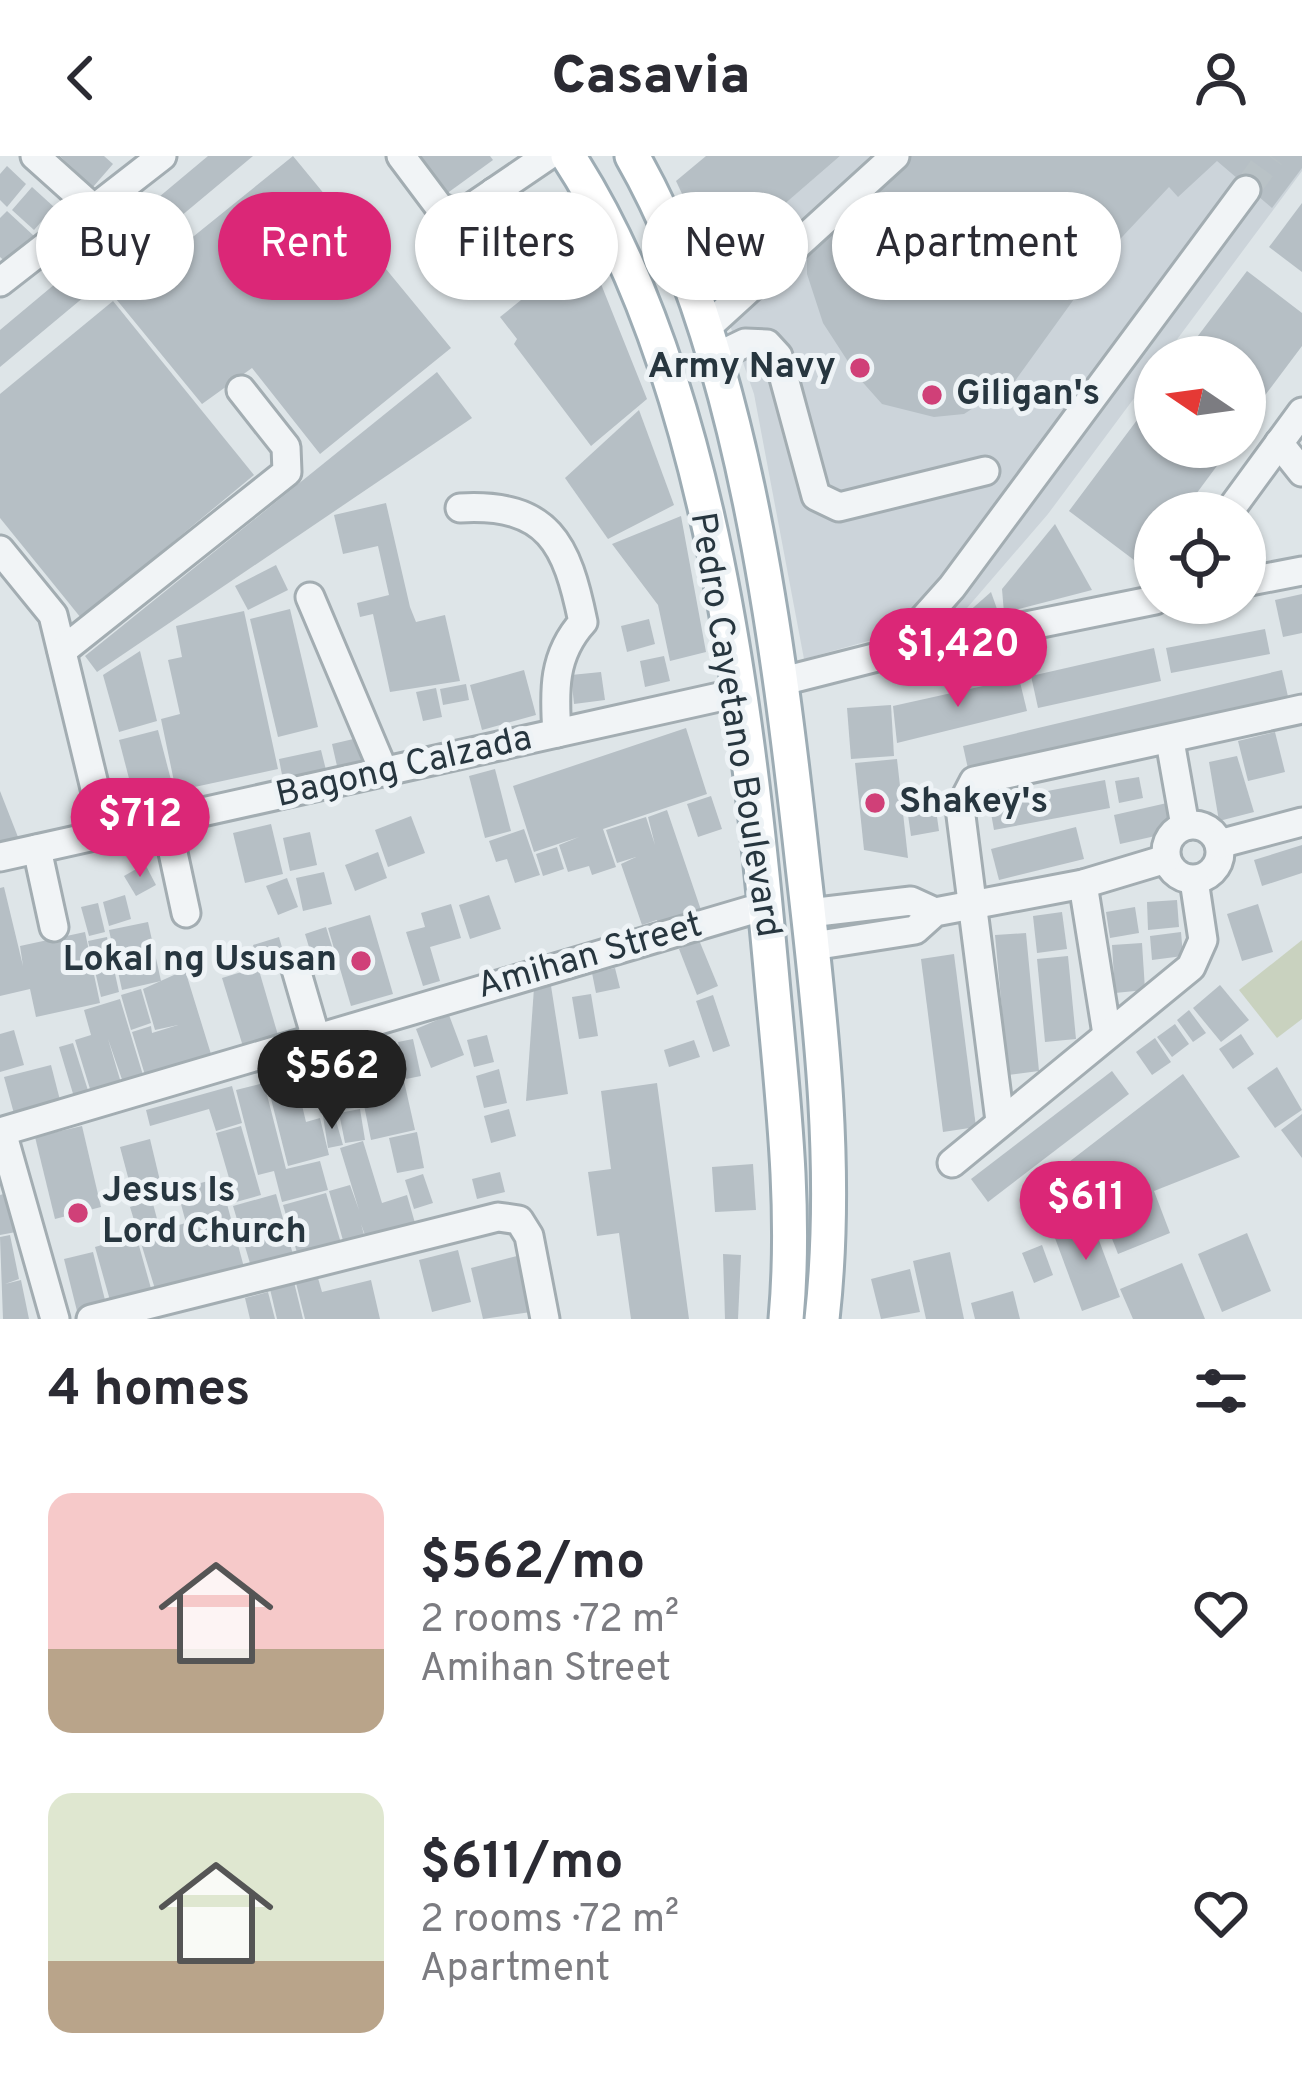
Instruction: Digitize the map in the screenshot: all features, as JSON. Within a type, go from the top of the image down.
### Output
[{"type":"main road","name":"Pedro Cayetano Boulevard","points":[[568,156],[587,192]]},
{"type":"main road","name":"Pedro Cayetano Boulevard","points":[[636,158],[709,344],[783,681],[811,930],[828,1151],[822,1319]]},
{"type":"main road","name":"Pedro Cayetano Boulevard","points":[[618,257],[660,356],[691,460],[737,693],[765,905],[789,1160],[786,1319]]},
{"type":"main road","points":[[742,736],[770,726],[788,735]]},
{"type":"street","points":[[35,156],[75,192]]},
{"type":"street","points":[[114,192],[162,156]]},
{"type":"street","points":[[401,156],[431,192]]},
{"type":"street","points":[[494,192],[516,165],[548,156]]},
{"type":"street","points":[[709,344],[895,156]]},
{"type":"street","points":[[893,653],[952,587],[1246,190]]},
{"type":"street","points":[[0,282],[36,253]]},
{"type":"street","points":[[709,344],[767,344],[778,356],[816,496],[826,505],[838,508],[985,471]]},
{"type":"street","points":[[62,651],[287,472],[286,447],[241,390]]},
{"type":"street","points":[[1243,492],[1302,412]]},
{"type":"street","points":[[1279,443],[1302,472]]},
{"type":"street","points":[[460,508],[491,506],[530,515],[540,521],[566,557],[583,622],[563,648],[555,680],[557,733]]},
{"type":"street","points":[[0,550],[53,615],[106,834]]},
{"type":"street","points":[[1266,578],[1302,571]]},
{"type":"street","points":[[310,597],[384,772]]},
{"type":"street","points":[[783,681],[893,653],[1134,604]]},
{"type":"street","name":"Bagong Calzada","points":[[0,856],[737,693]]},
{"type":"street","points":[[1000,1121],[960,808],[974,781],[1302,709]]},
{"type":"street","points":[[1170,741],[1185,826]]},
{"type":"street","points":[[166,820],[186,913]]},
{"type":"street","points":[[1219,844],[1302,822]]},
{"type":"street","points":[[1185,826],[1210,830],[1219,844],[1215,868],[1194,880],[1177,874],[1166,860],[1168,843],[1185,826]]},
{"type":"street","points":[[38,849],[54,927]]},
{"type":"street","points":[[811,930],[915,930],[935,912],[1083,884],[1166,860]]},
{"type":"street","points":[[952,1163],[1199,957],[1203,940],[1194,880]]},
{"type":"street","points":[[1083,884],[1107,1034]]},
{"type":"street","name":"Amihan Street","points":[[1,1132],[765,905]]},
{"type":"street","points":[[295,966],[316,1038]]},
{"type":"street","points":[[1,1132],[55,1319]]},
{"type":"street","points":[[91,1319],[498,1217],[519,1220],[529,1236],[545,1319]]},
{"type":"shaded area","points":[[840,156],[1302,156],[1302,171],[1180,336],[1134,336],[1134,398],[1048,514],[961,615],[804,659],[754,394],[721,300],[808,300],[808,192],[798,192]]},
{"type":"green space","points":[[1302,940],[1302,1019],[1277,1038],[1239,990]]},
{"type":"building","points":[[60,156],[104,156],[113,164],[93,187]]},
{"type":"building","points":[[208,156],[253,156],[194,205],[194,192],[165,192]]},
{"type":"building","points":[[293,156],[323,192],[248,192]]},
{"type":"building","points":[[412,156],[490,156],[493,160],[449,192],[438,192]]},
{"type":"building","points":[[706,156],[840,156],[798,192],[681,192],[676,181]]},
{"type":"building","points":[[910,156],[1302,156],[1302,168],[1272,208],[1217,161],[1178,197],[1169,187],[1121,238],[1121,192],[873,192]]},
{"type":"building","points":[[7,166],[26,184],[7,207],[0,200],[0,174]]},
{"type":"building","points":[[32,187],[38,192],[34,230],[12,210]]},
{"type":"building","points":[[1302,203],[1302,272],[1269,247]]},
{"type":"building","points":[[7,211],[34,236],[9,265],[0,257],[0,218]]},
{"type":"building","points":[[218,217],[218,300],[391,300],[391,275],[451,348],[320,454],[252,368],[202,404],[117,300],[194,300],[194,236]]},
{"type":"building","points":[[832,231],[832,300],[1073,300],[1015,381],[964,414],[934,417],[882,404],[858,377],[823,323],[808,277],[808,254]]},
{"type":"building","points":[[1247,271],[1302,313],[1302,346],[1266,394],[1266,336],[1198,336]]},
{"type":"building","points":[[36,300],[80,300],[0,367],[0,330]]},
{"type":"building","points":[[521,300],[607,300],[647,399],[591,446],[514,344],[517,339],[500,317]]},
{"type":"building","points":[[113,301],[254,475],[81,618],[0,518],[0,394]]},
{"type":"building","points":[[437,372],[472,418],[97,672],[85,656]]},
{"type":"building","points":[[639,410],[674,505],[608,539],[565,478]]},
{"type":"building","points":[[1134,424],[1134,468],[1215,468],[1198,492],[1134,492],[1134,560],[1069,511]]},
{"type":"building","points":[[386,503],[416,622],[445,615],[460,681],[390,692],[373,614],[360,617],[357,603],[389,595],[378,546],[343,554],[334,515]]},
{"type":"building","points":[[681,516],[706,652],[670,661],[658,605],[612,544]]},
{"type":"building","points":[[1055,524],[1092,590],[1004,613],[1002,589]]},
{"type":"building","points":[[276,565],[288,590],[248,610],[235,586]]},
{"type":"building","points":[[991,592],[1002,623],[959,632],[958,621]]},
{"type":"building","points":[[1302,594],[1302,633],[1283,637],[1275,600]]},
{"type":"building","points":[[290,609],[318,727],[278,737],[250,619]]},
{"type":"building","points":[[244,611],[278,769],[176,791],[161,719],[180,714],[168,660],[182,657],[176,626]]},
{"type":"building","points":[[649,619],[655,644],[627,652],[621,626]]},
{"type":"building","points":[[1265,629],[1270,654],[1171,673],[1166,648]]},
{"type":"building","points":[[1154,648],[1161,681],[1038,708],[1031,676]]},
{"type":"building","points":[[140,651],[157,721],[119,732],[103,675]]},
{"type":"building","points":[[664,656],[670,681],[645,687],[640,661]]},
{"type":"building","points":[[524,670],[536,715],[482,730],[470,685]]},
{"type":"building","points":[[1282,670],[1289,701],[970,778],[963,746]]},
{"type":"building","points":[[601,672],[605,700],[574,704],[571,675]]},
{"type":"building","points":[[1019,678],[1027,711],[897,743],[893,706]]},
{"type":"building","points":[[466,684],[469,700],[443,705],[440,689]]},
{"type":"building","points":[[436,688],[442,717],[423,721],[416,692]]},
{"type":"building","points":[[891,705],[894,756],[851,759],[847,708]]},
{"type":"building","points":[[686,728],[707,794],[603,829],[616,867],[592,875],[589,866],[568,872],[559,845],[579,837],[534,852],[513,786]]},
{"type":"building","points":[[158,730],[177,803],[138,813],[119,740]]},
{"type":"building","points":[[1275,732],[1285,772],[1248,781],[1238,741]]},
{"type":"building","points":[[362,737],[367,759],[337,766],[332,744]]},
{"type":"building","points":[[321,750],[326,770],[283,780],[279,759]]},
{"type":"building","points":[[1237,756],[1254,812],[1219,821],[1209,762]]},
{"type":"building","points":[[897,759],[908,858],[864,850],[855,763]]},
{"type":"building","points":[[495,769],[511,831],[485,838],[469,776]]},
{"type":"building","points":[[1139,777],[1143,798],[1119,803],[1115,781]]},
{"type":"building","points":[[1105,780],[1110,808],[994,830],[989,802]]},
{"type":"building","points":[[0,791],[18,837],[0,845]]},
{"type":"building","points":[[711,796],[722,829],[698,837],[687,804]]},
{"type":"building","points":[[935,803],[939,831],[911,836],[907,808]]},
{"type":"building","points":[[1167,803],[1173,832],[1120,844],[1114,815]]},
{"type":"building","points":[[667,810],[701,910],[659,928],[657,920],[642,925],[621,864],[636,857],[617,863],[606,830],[646,817],[655,845],[648,817]]},
{"type":"building","points":[[411,816],[425,853],[388,867],[375,830]]},
{"type":"building","points":[[271,824],[283,874],[245,883],[233,833]]},
{"type":"building","points":[[1076,827],[1084,859],[999,880],[991,849]]},
{"type":"building","points":[[524,829],[540,875],[515,883],[507,859],[496,862],[489,841]]},
{"type":"building","points":[[310,832],[317,865],[290,871],[283,838]]},
{"type":"building","points":[[1302,845],[1302,873],[1262,886],[1254,860]]},
{"type":"building","points":[[557,847],[564,869],[543,876],[536,854]]},
{"type":"building","points":[[378,852],[387,878],[355,891],[345,865]]},
{"type":"building","points":[[145,864],[156,885],[136,896],[124,876]]},
{"type":"building","points":[[324,872],[332,904],[303,911],[296,878]]},
{"type":"building","points":[[287,878],[298,907],[278,915],[266,886]]},
{"type":"building","points":[[4,887],[23,966],[20,946],[85,932],[100,1003],[36,1017],[30,989],[0,996],[0,888]]},
{"type":"building","points":[[125,895],[131,919],[109,926],[103,902]]},
{"type":"building","points":[[489,895],[501,929],[470,939],[459,905]]},
{"type":"building","points":[[1177,900],[1179,927],[1148,930],[1147,902]]},
{"type":"building","points":[[98,903],[105,932],[89,936],[81,907]]},
{"type":"building","points":[[451,904],[461,938],[430,947],[440,981],[423,986],[406,932],[425,927],[421,913]]},
{"type":"building","points":[[1258,904],[1273,952],[1242,961],[1227,914]]},
{"type":"building","points":[[1135,907],[1139,933],[1110,938],[1106,912]]},
{"type":"building","points":[[1062,912],[1067,949],[1037,953],[1033,916]]},
{"type":"building","name":"Lokal ng Ususan","points":[[370,915],[393,994],[351,1006],[328,928]]},
{"type":"building","points":[[148,922],[161,981],[122,990],[109,930]]},
{"type":"building","points":[[326,927],[334,953],[313,960],[305,934]]},
{"type":"building","points":[[1181,932],[1183,956],[1152,960],[1150,936]]},
{"type":"building","points":[[1026,933],[1039,1071],[1008,1075],[995,935]]},
{"type":"building","points":[[107,937],[119,992],[101,997],[88,941]]},
{"type":"building","points":[[279,937],[286,961],[260,969],[253,945]]},
{"type":"building","points":[[699,940],[718,986],[697,995],[679,949]]},
{"type":"building","points":[[1142,943],[1145,990],[1115,993],[1112,945]]},
{"type":"building","points":[[954,954],[976,1127],[943,1132],[921,959]]},
{"type":"building","points":[[1068,956],[1076,1039],[1045,1042],[1037,959]]},
{"type":"building","points":[[258,967],[280,1042],[245,1053],[222,978]]},
{"type":"building","points":[[615,968],[620,988],[596,993],[592,973]]},
{"type":"building","points":[[185,970],[215,1067],[148,1085],[132,1032],[151,1026],[152,1033],[178,1025],[155,1030],[143,989]]},
{"type":"building","points":[[1220,985],[1249,1020],[1221,1042],[1193,1008]]},
{"type":"building","points":[[551,986],[568,1094],[526,1101],[534,988]]},
{"type":"building","points":[[141,989],[151,1023],[131,1030],[121,995]]},
{"type":"building","points":[[591,994],[598,1036],[579,1039],[572,997]]},
{"type":"building","points":[[713,995],[730,1046],[713,1052],[696,1001]]},
{"type":"building","points":[[120,999],[146,1085],[126,1091],[108,1039],[124,1093],[94,1102],[75,1040],[91,1035],[84,1010]]},
{"type":"building","points":[[1189,1010],[1206,1033],[1193,1042],[1177,1020]]},
{"type":"building","points":[[449,1015],[464,1055],[431,1068],[416,1029]]},
{"type":"building","points":[[1175,1024],[1189,1044],[1172,1057],[1157,1037]]},
{"type":"building","points":[[14,1030],[24,1065],[0,1072],[0,1034]]},
{"type":"building","points":[[1241,1034],[1254,1054],[1233,1069],[1219,1049]]},
{"type":"building","points":[[487,1035],[494,1062],[474,1067],[467,1040]]},
{"type":"building","points":[[1155,1038],[1171,1062],[1152,1075],[1136,1052]]},
{"type":"building","points":[[413,1039],[421,1076],[406,1079],[398,1042]]},
{"type":"building","points":[[694,1040],[700,1057],[669,1067],[664,1050]]},
{"type":"building","points":[[395,1041],[415,1130],[371,1140],[363,1100],[383,1095],[373,1046]]},
{"type":"building","points":[[73,1043],[92,1103],[77,1107],[59,1047]]},
{"type":"building","points":[[350,1050],[361,1107],[320,1113],[311,1062]]},
{"type":"building","points":[[51,1065],[62,1108],[16,1121],[4,1077]]},
{"type":"building","points":[[1277,1067],[1302,1110],[1275,1128],[1247,1088]]},
{"type":"building","points":[[499,1069],[507,1103],[484,1108],[476,1076]]},
{"type":"building","points":[[1112,1071],[1129,1094],[988,1202],[971,1179]]},
{"type":"building","points":[[1183,1074],[1240,1157],[1154,1191],[1170,1233],[1118,1254],[1091,1185],[1051,1205],[1043,1182]]},
{"type":"building","points":[[295,1076],[306,1122],[320,1118],[329,1155],[288,1166],[267,1083]]},
{"type":"building","points":[[264,1083],[286,1169],[320,1161],[328,1190],[282,1202],[274,1171],[258,1175],[236,1090]]},
{"type":"building","points":[[657,1083],[689,1319],[631,1319],[619,1233],[597,1236],[588,1172],[611,1169],[601,1091]]},
{"type":"building","points":[[232,1086],[242,1123],[216,1131],[209,1109],[150,1126],[146,1110]]},
{"type":"building","points":[[360,1109],[365,1140],[345,1143],[339,1113]]},
{"type":"building","points":[[509,1109],[516,1136],[491,1143],[484,1116]]},
{"type":"building","points":[[334,1114],[343,1145],[328,1148],[323,1116]]},
{"type":"building","points":[[1302,1114],[1302,1158],[1281,1130]]},
{"type":"building","points":[[82,1126],[101,1207],[55,1219],[35,1137]]},
{"type":"building","points":[[241,1126],[261,1195],[236,1202],[216,1133]]},
{"type":"building","points":[[417,1132],[424,1168],[397,1173],[389,1138]]},
{"type":"building","points":[[150,1139],[161,1185],[132,1192],[120,1147]]},
{"type":"building","points":[[363,1141],[382,1203],[407,1195],[415,1223],[366,1238],[361,1224],[365,1238],[344,1244],[329,1191],[350,1185],[359,1210],[340,1148]]},
{"type":"building","points":[[753,1164],[756,1210],[715,1212],[712,1167]]},
{"type":"building","points":[[500,1172],[505,1192],[477,1199],[472,1179]]},
{"type":"building","points":[[423,1174],[433,1203],[414,1209],[405,1180]]},
{"type":"building","points":[[220,1178],[245,1271],[155,1289],[130,1207],[152,1200],[160,1230],[186,1223],[177,1189]]},
{"type":"building","points":[[7,1193],[16,1232],[0,1235],[0,1195]]},
{"type":"building","points":[[326,1193],[341,1243],[298,1256],[283,1205]]},
{"type":"building","points":[[276,1194],[294,1258],[252,1270],[233,1206]]},
{"type":"building","points":[[1090,1216],[1120,1297],[1082,1311],[1052,1230]]},
{"type":"building","points":[[1247,1233],[1271,1291],[1222,1312],[1198,1254]]},
{"type":"building","points":[[10,1235],[19,1279],[5,1284],[21,1280],[29,1319],[3,1319],[0,1237]]},
{"type":"building","points":[[136,1235],[152,1292],[111,1304],[95,1247]]},
{"type":"building","points":[[1042,1245],[1053,1275],[1034,1283],[1022,1253]]},
{"type":"building","points":[[458,1250],[471,1302],[432,1312],[419,1260]]},
{"type":"building","points":[[93,1252],[106,1304],[77,1311],[64,1259]]},
{"type":"building","points":[[950,1252],[964,1319],[926,1319],[913,1261]]},
{"type":"building","points":[[723,1254],[741,1255],[738,1319],[725,1319]]},
{"type":"building","points":[[517,1256],[531,1312],[483,1319],[471,1268]]},
{"type":"building","points":[[1182,1263],[1205,1319],[1133,1319],[1120,1289]]},
{"type":"building","points":[[910,1269],[920,1312],[881,1319],[871,1279]]},
{"type":"building","points":[[318,1278],[322,1292],[371,1280],[380,1319],[305,1319],[296,1283]]},
{"type":"building","points":[[294,1282],[303,1319],[277,1319],[270,1289]]},
{"type":"building","points":[[1013,1291],[1020,1319],[975,1319],[971,1303]]},
{"type":"building","points":[[268,1292],[275,1319],[250,1319],[245,1298]]},
{"type":"tunnel","points":[[1246,190],[1271,156]]},
{"type":"place","name":"Army Navy","points":[[860,368]]},
{"type":"place","name":"Giligan's","points":[[932,395]]},
{"type":"place","name":"Shakey's","points":[[875,803]]},
{"type":"place","name":"Lokal ng Ususan","points":[[361,961]]},
{"type":"place","name":"Jesus Is Lord Church","points":[[78,1213]]}]
